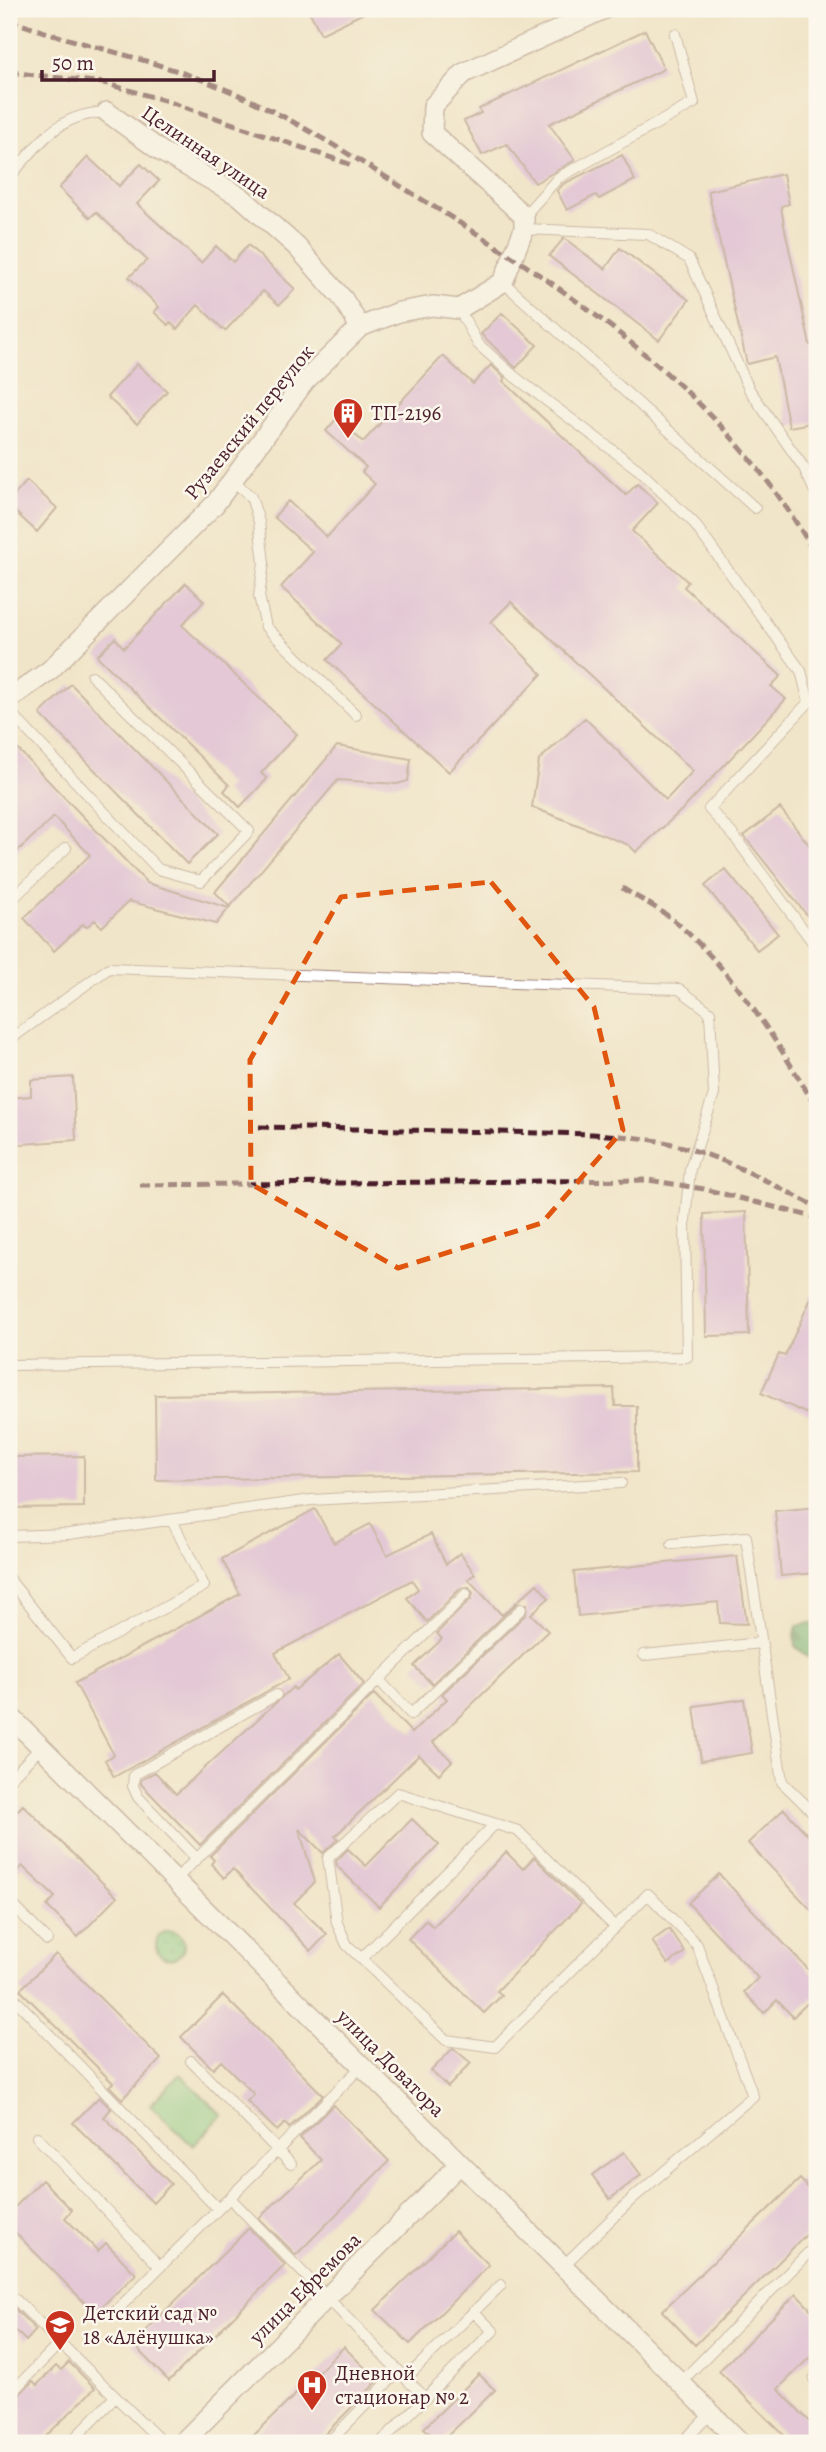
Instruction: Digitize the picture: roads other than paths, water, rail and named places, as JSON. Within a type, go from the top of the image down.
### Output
[{"type":"street","points":[[459,309],[503,282],[524,222],[432,133],[433,106],[464,73],[604,9]]},
{"type":"street","name":"Целинная улица","points":[[107,112],[162,152],[241,197],[298,247],[343,299],[360,327]]},
{"type":"street","name":"Рузаевский переулок","points":[[9,699],[50,670],[215,504],[305,381],[360,327],[399,312],[433,306],[459,309]]},
{"type":"street","name":"улица Доватора","points":[[9,1715],[741,2443]]},
{"type":"street","name":"улица Ефремова","points":[[182,2443],[460,2164]]},
{"type":"lane","points":[[524,222],[558,178],[694,103],[675,34]]},
{"type":"lane","points":[[9,177],[57,124],[85,113],[107,112]]},
{"type":"lane","points":[[524,222],[648,234],[689,259],[749,390],[804,468],[817,496]]},
{"type":"lane","points":[[503,282],[755,508]]},
{"type":"lane","points":[[459,309],[478,344],[515,377],[639,470],[693,522],[801,671],[809,702],[709,809],[734,836],[817,948]]},
{"type":"lane","points":[[233,480],[251,497],[259,522],[264,563],[258,596],[266,627],[356,715]]},
{"type":"lane","points":[[9,711],[158,869],[201,881],[249,831],[92,676]]},
{"type":"lane","points":[[9,902],[66,848]]},
{"type":"lane","points":[[9,1040],[109,968],[679,989],[710,1012],[714,1094],[691,1169],[687,1207],[687,1357],[9,1365]]},
{"type":"lane","points":[[9,1536],[69,1534],[311,1500],[621,1483]]},
{"type":"lane","points":[[9,1579],[72,1658],[204,1586],[172,1520]]},
{"type":"lane","points":[[672,1544],[746,1537],[782,1782],[817,1816]]},
{"type":"lane","points":[[175,1880],[466,1594]]},
{"type":"lane","points":[[379,1680],[411,1714],[521,1609]]},
{"type":"lane","points":[[644,1655],[761,1643]]},
{"type":"lane","points":[[197,1859],[138,1797],[133,1786],[134,1775],[276,1695]]},
{"type":"lane","points":[[9,1780],[41,1747]]},
{"type":"lane","points":[[563,2266],[632,2199],[753,2096],[698,1945],[648,1894],[615,1927],[495,2047],[446,2040],[347,1945],[337,1923],[328,1878],[328,1858],[398,1793],[518,1831],[615,1927]]},
{"type":"lane","points":[[361,1959],[495,1824]]},
{"type":"lane","points":[[9,1901],[47,1940]]},
{"type":"lane","points":[[9,1993],[218,2209]]},
{"type":"lane","points":[[191,2061],[291,2164]]},
{"type":"lane","points":[[114,2313],[362,2066]]},
{"type":"lane","points":[[37,2137],[160,2267]]},
{"type":"lane","points":[[230,2198],[425,2398]]},
{"type":"lane","points":[[680,2383],[817,2244]]},
{"type":"lane","points":[[328,2443],[501,2285]]},
{"type":"lane","points":[[16,2300],[163,2443]]},
{"type":"lane","points":[[380,2443],[493,2331],[474,2312]]},
{"type":"lane","points":[[9,2395],[60,2343]]},
{"type":"lane","points":[[70,2443],[115,2397]]},
{"type":"lane","points":[[682,2443],[710,2413]]},
{"type":"railway","points":[[9,20],[185,74],[262,106],[337,147],[527,266],[584,306],[690,395],[737,444],[780,499],[817,558]]},
{"type":"railway","points":[[9,72],[104,83],[167,101],[352,165]]},
{"type":"railway","points":[[622,888],[676,922],[717,964],[771,1034],[817,1109]]},
{"type":"railway","points":[[259,1127],[592,1134],[649,1139],[718,1159],[817,1207]]},
{"type":"railway","points":[[140,1185],[648,1180],[704,1189],[817,1218]]},
{"type":"place","name":"ТП-2196","points":[[348,440]]},
{"type":"place","name":"Детский сад № 18 «Алёнушка»","points":[[60,2352]]},
{"type":"place","name":"Дневной стационар № 2","points":[[312,2412]]}]
